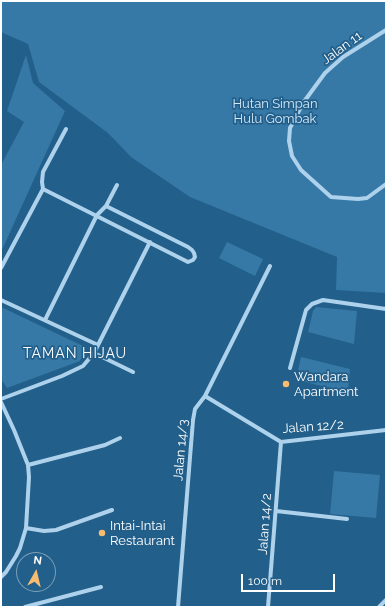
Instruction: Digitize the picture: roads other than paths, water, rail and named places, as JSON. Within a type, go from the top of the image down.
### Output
[{"type":"street","name":"Jalan 11","points":[[386,30],[343,57],[324,73],[303,103],[290,128],[289,141],[292,156],[301,170],[331,197],[358,199],[367,198],[386,184]]},
{"type":"street","points":[[1,268],[43,189],[43,172],[66,129]]},
{"type":"street","points":[[45,320],[97,215],[106,206],[117,185]]},
{"type":"street","points":[[43,189],[188,262],[193,260],[195,257],[194,253],[188,247],[106,206]]},
{"type":"street","points":[[1,577],[6,572],[20,548],[26,528],[29,492],[28,465],[1,400],[83,366],[94,353],[150,242]]},
{"type":"street","name":"Jalan 14/3","points":[[178,607],[195,409],[205,396],[270,266]]},
{"type":"street","points":[[1,300],[98,345]]},
{"type":"street","points":[[290,368],[306,310],[312,304],[323,300],[386,309]]},
{"type":"street","points":[[94,353],[133,372]]},
{"type":"street","name":"Jalan 12/2","points":[[205,396],[281,442],[386,430]]},
{"type":"street","points":[[28,465],[105,445],[120,438]]},
{"type":"street","name":"Jalan 14/2","points":[[268,607],[281,442]]},
{"type":"street","points":[[26,528],[44,531],[56,530],[112,510]]},
{"type":"street","points":[[276,511],[347,519]]},
{"type":"street","points":[[1,569],[6,572]]},
{"type":"street","points":[[25,607],[101,587]]},
{"type":"street","points":[[379,607],[386,600]]},
{"type":"place","name":"Wandara Apartment","points":[[286,384]]},
{"type":"place","name":"Intai-Intai Restaurant","points":[[102,533]]},
{"type":"district","name":"TAMAN HIJAU","points":[[75,354]]},
{"type":"park label","name":"Hutan Simpan Hulu Gombak","points":[[275,112]]}]
